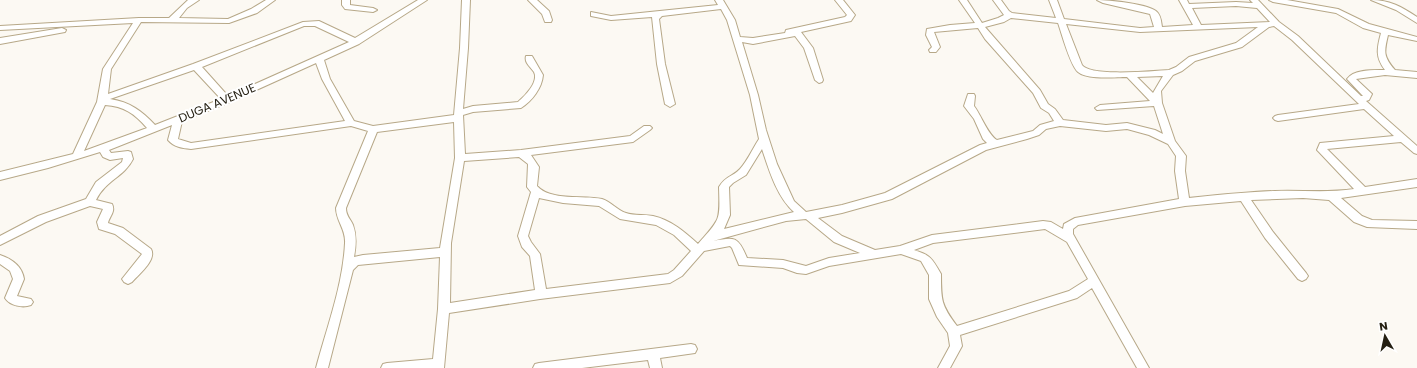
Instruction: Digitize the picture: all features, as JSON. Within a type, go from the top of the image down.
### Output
[{"type":"street","points":[[171,20],[178,15],[184,4],[196,0]]},
{"type":"street","points":[[0,28],[139,20],[229,21],[254,11],[271,0]]},
{"type":"street","points":[[346,0],[346,5],[348,7],[373,10]]},
{"type":"street","name":"DUGA AVENUE","points":[[0,176],[104,148],[227,100],[356,42],[422,0]]},
{"type":"street","points":[[387,368],[438,366],[444,309],[445,252],[460,158],[458,116],[464,48],[466,0]]},
{"type":"street","points":[[532,0],[546,14],[548,20]]},
{"type":"street","points":[[780,34],[848,19],[851,15],[839,0]]},
{"type":"street","points":[[963,0],[981,24],[988,37],[1025,81],[1032,86],[1044,106],[1052,111],[1060,123]]},
{"type":"street","points":[[997,0],[1006,13],[1010,15],[1140,30],[1264,26],[1276,24]]},
{"type":"street","points":[[1053,0],[1078,66],[1082,71],[1098,75],[1170,73],[1179,69],[1192,59],[1239,45],[1264,26]]},
{"type":"street","points":[[1101,0],[1118,2],[1153,11],[1157,16],[1158,30]]},
{"type":"street","points":[[1273,0],[1338,11],[1353,20],[1385,32],[1417,39]]},
{"type":"street","points":[[1375,0],[1399,8],[1417,21]]},
{"type":"street","points":[[1200,28],[1185,3],[1257,3],[1276,24],[1295,38],[1362,102],[1417,151]]},
{"type":"street","points":[[594,14],[611,18],[660,14],[720,4],[731,20],[754,95],[764,139],[772,164],[790,203],[838,239],[874,254]]},
{"type":"street","points":[[660,14],[655,18],[655,28],[670,104]]},
{"type":"street","points":[[933,50],[936,47],[935,41],[930,35],[930,31],[949,26],[981,24],[1003,20],[1010,15]]},
{"type":"street","points":[[77,156],[102,100],[106,69],[139,20]]},
{"type":"street","points":[[102,100],[309,23],[316,24],[356,42]]},
{"type":"street","points":[[0,41],[85,24]]},
{"type":"street","points":[[1385,32],[1379,54],[1382,61],[1391,71]]},
{"type":"street","points":[[736,39],[753,41],[797,33],[806,44],[819,80]]},
{"type":"street","points":[[319,58],[326,79],[351,123]]},
{"type":"street","points":[[178,119],[173,140],[179,144],[191,146],[351,123],[373,129],[458,116],[522,104],[532,93],[539,76],[538,72],[531,65],[529,58]]},
{"type":"street","points":[[196,66],[227,100]]},
{"type":"street","points":[[1278,118],[1362,102],[1368,94],[1353,82],[1351,79],[1353,77],[1391,71],[1417,75]]},
{"type":"street","points":[[1170,73],[1157,91],[1157,103],[1171,142],[1181,156],[1180,171],[1185,202]]},
{"type":"street","points":[[1129,74],[1157,103]]},
{"type":"street","points":[[971,96],[969,106],[978,118],[988,139],[994,143]]},
{"type":"street","points":[[102,100],[135,109],[154,129]]},
{"type":"street","points":[[1100,108],[1157,103]]},
{"type":"street","points":[[712,236],[786,217],[806,216],[842,210],[888,196],[994,143],[1018,139],[1036,133],[1043,127],[1060,123],[1106,128],[1127,126],[1152,132],[1171,142]]},
{"type":"street","points":[[460,158],[521,153],[633,139],[647,128]]},
{"type":"street","points":[[322,368],[347,268],[351,241],[348,226],[340,216],[341,208],[373,129]]},
{"type":"street","points":[[444,309],[540,294],[670,278],[678,273],[721,225],[725,215],[724,187],[729,180],[743,172],[764,139]]},
{"type":"street","points":[[1363,192],[1322,150],[1323,145],[1403,139]]},
{"type":"street","points":[[90,202],[99,186],[125,165],[129,158],[128,154],[110,157],[106,155],[104,148]]},
{"type":"street","points":[[521,153],[534,162],[532,188],[536,192],[564,200],[601,202],[620,215],[635,219],[653,220],[667,224],[700,249],[731,242],[736,245],[743,262],[783,264],[797,269],[806,270],[820,264],[901,250],[932,239],[1043,225],[1047,225],[1071,239]]},
{"type":"street","points":[[1143,368],[1068,234],[1068,227],[1075,222],[1185,202],[1303,194],[1332,196],[1417,183]]},
{"type":"street","points":[[536,192],[523,236],[526,244],[534,254],[541,286],[540,294]]},
{"type":"street","points":[[1332,196],[1358,219],[1371,224],[1417,225]]},
{"type":"street","points":[[1244,197],[1269,235],[1302,276]]},
{"type":"street","points":[[0,241],[42,219],[90,202],[108,207],[108,212],[102,222],[103,226],[119,231],[147,252],[147,257],[128,279]]},
{"type":"street","points":[[901,250],[925,258],[931,264],[936,274],[935,299],[941,314],[954,332],[956,346],[944,368]]},
{"type":"street","points":[[347,268],[355,261],[363,259],[445,252]]},
{"type":"street","points":[[0,259],[14,268],[18,276],[18,284],[12,298],[16,301],[27,302]]},
{"type":"street","points":[[954,332],[1073,295],[1094,281]]},
{"type":"street","points":[[539,368],[583,365],[691,349]]},
{"type":"street","points":[[653,354],[656,368]]}]
